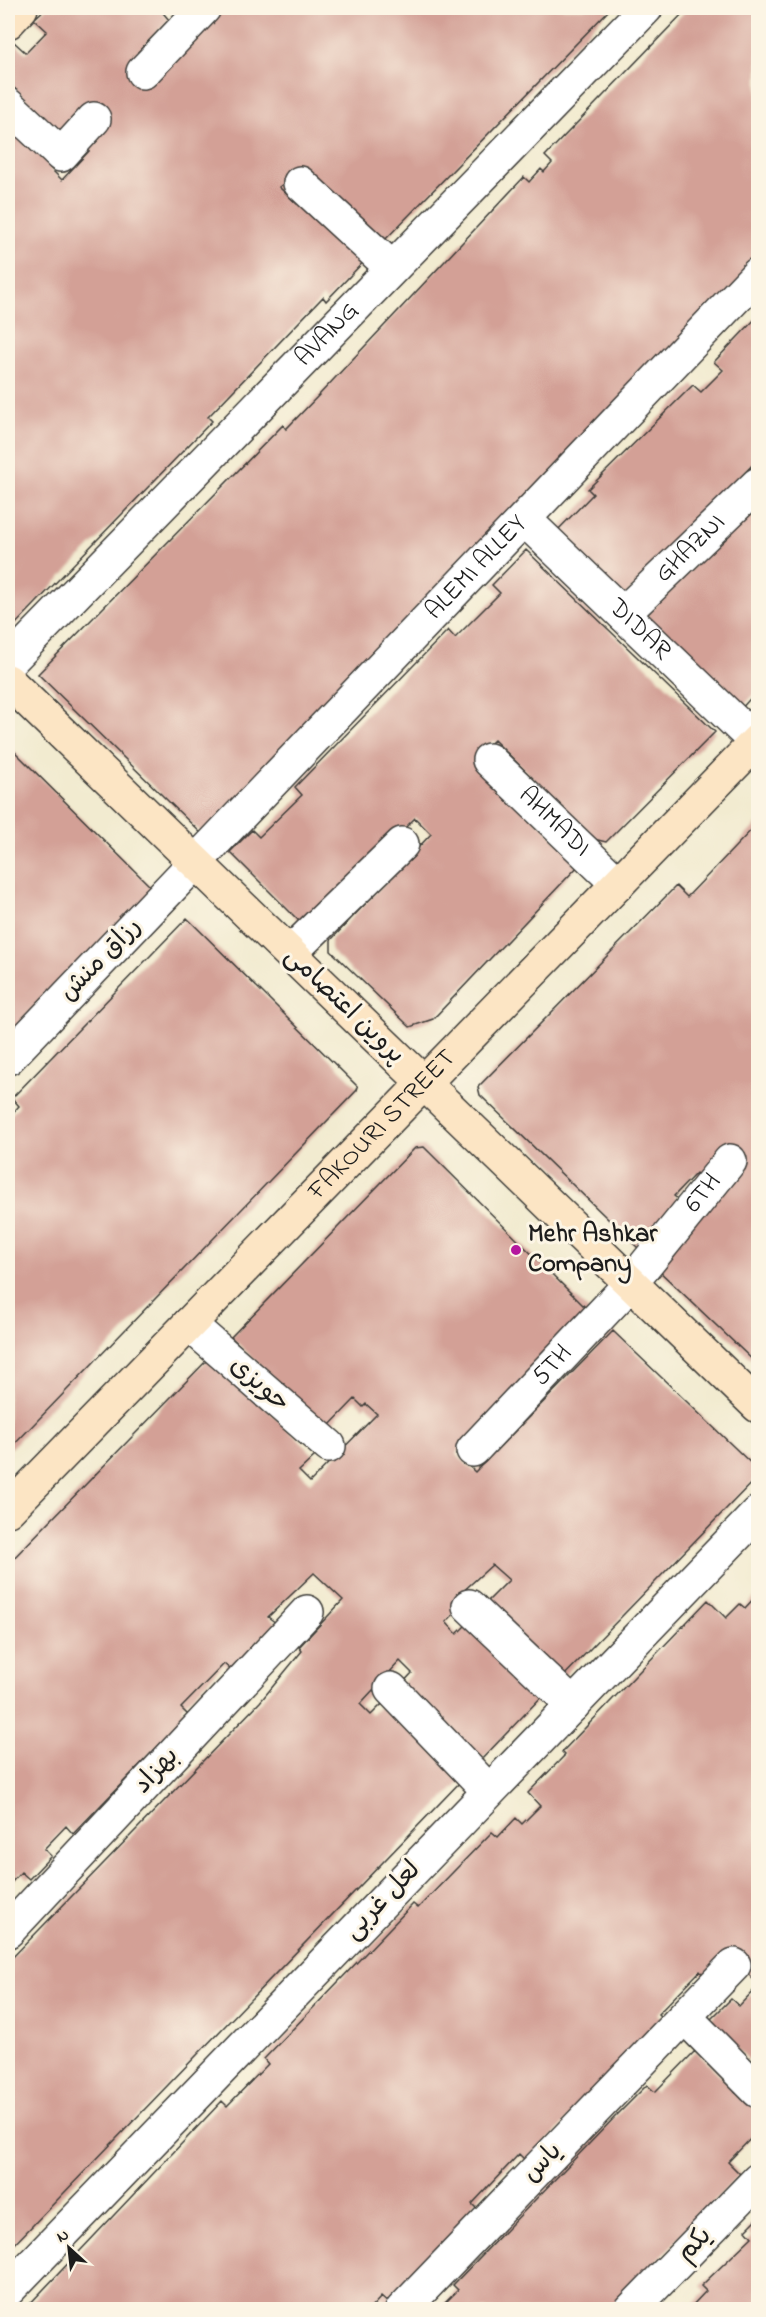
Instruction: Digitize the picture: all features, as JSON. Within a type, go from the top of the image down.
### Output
[{"type":"street","points":[[8,22],[21,8]]},
{"type":"street","name":"AVANG","points":[[8,663],[646,8]]},
{"type":"street","points":[[143,72],[193,11]]},
{"type":"street","points":[[8,105],[61,155],[94,119]]},
{"type":"street","points":[[300,183],[392,268]]},
{"type":"street","name":"ALEMI ALLEY","points":[[195,862],[759,274]]},
{"type":"street","name":"GHAZNI","points":[[623,614],[759,484]]},
{"type":"street","name":"DIDAR","points":[[524,519],[757,741]]},
{"type":"street","name":"پروین اعتصامی","points":[[8,681],[759,1406]]},
{"type":"street","name":"FAKOURI STREET","points":[[8,1510],[757,741]]},
{"type":"street","name":"AHMADI","points":[[489,760],[618,884]]},
{"type":"street","points":[[290,953],[402,844]]},
{"type":"street","name":"رزاق منش","points":[[8,1058],[195,862]]},
{"type":"street","name":"6TH","points":[[631,1283],[730,1161]]},
{"type":"street","name":"5TH","points":[[473,1450],[631,1283]]},
{"type":"street","name":"حویزی","points":[[189,1324],[329,1446]]},
{"type":"street","name":"لعل غربی","points":[[8,2290],[759,1513]]},
{"type":"street","points":[[470,1606],[573,1705]]},
{"type":"street","name":"بهزاد","points":[[8,1931],[307,1612]]},
{"type":"street","points":[[391,1689],[489,1791]]},
{"type":"street","name":"یاس","points":[[402,2310],[734,1965]]},
{"type":"street","points":[[685,2017],[759,2091]]},
{"type":"street","name":"یکم","points":[[631,2310],[759,2180]]},
{"type":"building","points":[[46,8],[159,8],[169,20],[138,52],[146,59],[218,8],[611,8],[379,246],[301,170],[279,187],[297,204],[306,194],[370,255],[326,301],[323,297],[208,417],[212,421],[8,632],[8,112],[58,160],[50,168],[62,180],[89,151],[79,142],[67,140],[8,82],[8,49],[14,42],[26,53],[47,31],[34,19]]},
{"type":"building","points":[[688,8],[758,8],[758,273],[207,839],[38,674],[283,425],[286,429],[524,177],[529,182],[541,169],[544,172],[552,163],[545,156]]},
{"type":"building","points":[[758,316],[758,459],[621,601],[553,535],[593,494],[588,489],[693,385],[701,392],[723,370],[714,362]]},
{"type":"building","points":[[758,505],[758,690],[739,711],[646,616],[691,568]]},
{"type":"building","points":[[526,550],[715,732],[606,842],[594,839],[494,740],[474,759],[581,863],[433,1019],[410,1027],[331,951],[331,940],[431,834],[415,818],[305,927],[230,852],[252,830],[259,837],[302,795],[295,787],[448,630],[455,638],[500,593],[492,585]]},
{"type":"building","points":[[8,745],[161,897],[8,1056]]},
{"type":"building","points":[[758,823],[758,1365],[654,1266],[704,1181],[696,1173],[674,1196],[682,1203],[638,1248],[480,1095],[478,1087],[676,886],[687,897]]},
{"type":"building","points":[[187,918],[358,1087],[357,1090],[8,1451],[8,1118],[19,1106],[12,1098]]},
{"type":"building","points":[[424,1147],[590,1312],[456,1454],[475,1472],[613,1331],[758,1470],[758,1476],[558,1682],[481,1608],[509,1580],[492,1565],[460,1594],[468,1600],[446,1622],[457,1634],[472,1619],[546,1692],[479,1762],[399,1687],[412,1673],[400,1661],[360,1704],[371,1715],[381,1705],[389,1704],[465,1777],[8,2251],[8,1962],[260,1702],[302,1651],[299,1647],[343,1600],[314,1573],[268,1617],[276,1623],[238,1664],[230,1669],[224,1664],[181,1708],[188,1715],[73,1834],[66,1826],[44,1849],[51,1856],[29,1879],[21,1872],[8,1886],[8,1564],[212,1355],[315,1456],[299,1471],[310,1482],[377,1414],[366,1404],[363,1407],[355,1399],[326,1429],[231,1337],[415,1148]]},
{"type":"building","points":[[758,1594],[758,1984],[729,1955],[706,1978],[700,1971],[658,2014],[664,2020],[527,2162],[519,2154],[472,2204],[479,2211],[389,2304],[381,2297],[369,2310],[24,2310],[222,2101],[227,2106],[268,2064],[264,2059],[413,1904],[418,1908],[492,1832],[498,1837],[516,1818],[522,1824],[540,1806],[528,1793],[565,1755],[562,1752],[708,1600],[726,1618],[740,1604],[745,1608]]},
{"type":"building","points":[[758,1986],[758,2069],[709,2021],[731,1999],[739,2006]]},
{"type":"building","points":[[695,2051],[758,2112],[758,2131],[728,2162],[740,2174],[610,2310],[438,2310],[458,2290],[453,2285],[614,2118],[647,2085],[655,2092]]},
{"type":"building","points":[[758,2218],[758,2310],[688,2310],[706,2291],[701,2286],[752,2237],[746,2230]]},
{"type":"place","name":"Mehr Ashkar Company","points":[[516,1250]]}]
